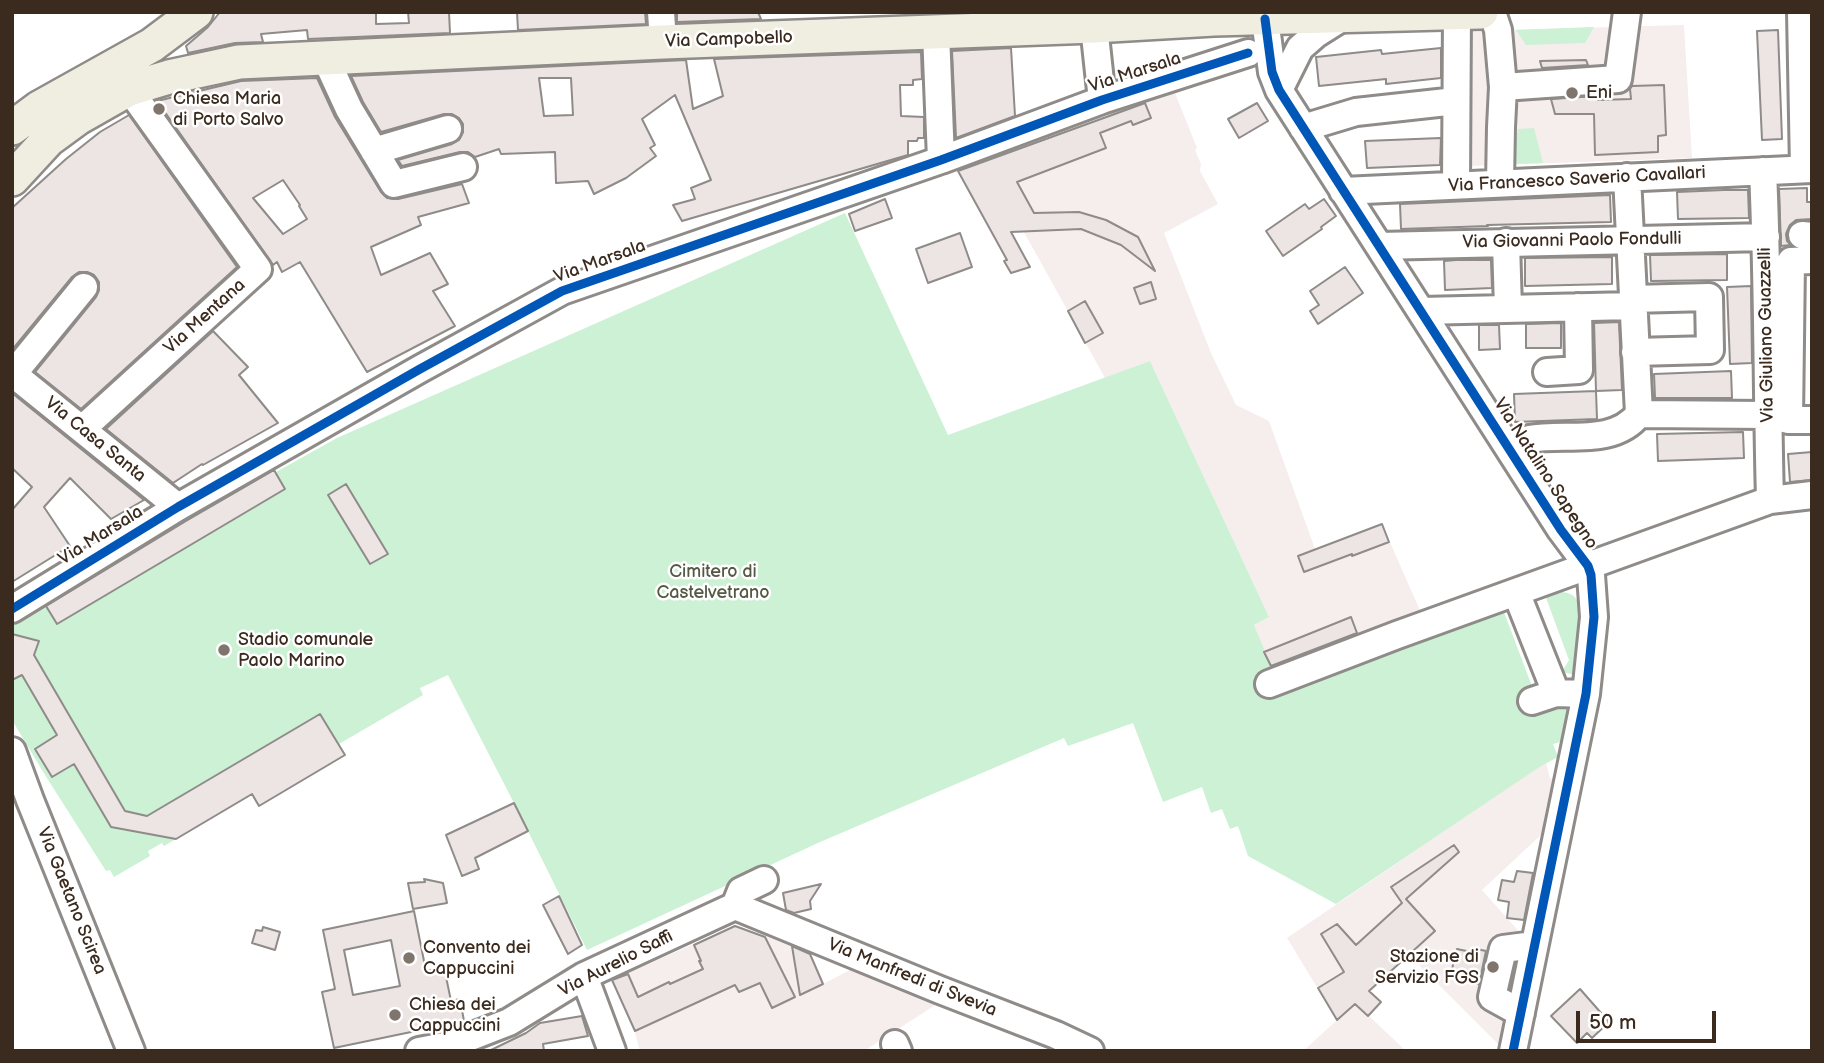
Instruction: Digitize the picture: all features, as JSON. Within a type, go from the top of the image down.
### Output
[{"type":"main road","points":[[12,128],[39,108],[152,45],[195,12]]},
{"type":"main road","name":"Via Campobello","points":[[12,179],[48,140],[78,118],[129,89],[169,77],[239,62],[325,57],[662,27],[936,32],[1094,26],[1216,16],[1265,19],[1481,12]]},
{"type":"street","points":[[1492,12],[1498,30],[1503,87],[1500,183]]},
{"type":"street","points":[[1503,87],[1618,79],[1627,12]]},
{"type":"street","points":[[1456,185],[1457,13]]},
{"type":"street","name":"Via Natalino Sapegno","points":[[1216,16],[1279,90]]},
{"type":"street","points":[[1279,90],[1300,48],[1343,17]]},
{"type":"street","name":"Via Natalino Sapegno","points":[[1265,19],[1272,72],[1279,90],[1562,530],[1588,566],[1591,575],[1594,617],[1586,694],[1513,1051]]},
{"type":"street","points":[[1805,23],[1808,169]]},
{"type":"street","points":[[1094,26],[1102,100]]},
{"type":"street","points":[[936,32],[940,160]]},
{"type":"street","name":"Via Marsala","points":[[12,609],[178,507],[562,291],[940,160],[1102,100],[1248,53]]},
{"type":"street","points":[[325,57],[349,108],[394,184],[463,167]]},
{"type":"street","name":"Via Mentana","points":[[82,429],[258,269],[129,89]]},
{"type":"street","points":[[1303,128],[1356,112],[1456,101]]},
{"type":"street","points":[[374,151],[448,129]]},
{"type":"street","name":"Via Francesco Saverio Cavallari","points":[[1343,191],[1808,169]]},
{"type":"street","name":"Via Giuliano Guazzelli","points":[[1763,171],[1768,281],[1790,418],[1770,500]]},
{"type":"street","points":[[1509,448],[1528,439],[1611,434],[1633,422],[1639,414],[1627,177]]},
{"type":"street","name":"Via Giovanni Paolo Fondulli","points":[[1379,246],[1766,237]]},
{"type":"street","points":[[1506,243],[1508,309]]},
{"type":"street","points":[[1639,414],[1790,418],[1791,261],[1812,260]]},
{"type":"street","points":[[13,373],[84,287]]},
{"type":"street","points":[[1421,311],[1578,307],[1709,297],[1710,350],[1635,352]]},
{"type":"street","points":[[1547,372],[1580,370],[1578,307]]},
{"type":"street","name":"Via Casa Santa","points":[[13,373],[178,507]]},
{"type":"street","points":[[1269,684],[1770,500],[1812,495]]},
{"type":"street","points":[[1516,592],[1544,696],[1586,694]]},
{"type":"street","name":"Via Gaetano Scirea","points":[[12,751],[21,802],[131,1051]]},
{"type":"street","points":[[735,906],[741,891],[764,880]]},
{"type":"street","name":"Via Aurelio Saffi","points":[[419,1051],[450,1045],[509,1022],[584,976],[735,906]]},
{"type":"street","name":"Via Manfredi di Svevia","points":[[735,906],[1090,1051]]},
{"type":"street","points":[[584,976],[612,1051]]},
{"type":"shaded area","points":[[1684,25],[1692,158],[1471,166],[1466,31]]},
{"type":"shaded area","points":[[1173,88],[1197,148],[1195,150],[1201,164],[1200,171],[1218,204],[1164,233],[1211,353],[1236,405],[1269,421],[1315,549],[1382,524],[1422,615],[1360,639],[1351,618],[1264,652],[1254,625],[1269,617],[1150,361],[1105,378],[985,162]]},
{"type":"shaded area","points":[[1546,762],[1550,779],[1554,777],[1542,834],[1482,890],[1522,935],[1501,1047],[1409,955],[1369,991],[1381,1002],[1369,1016],[1406,1051],[1303,1051],[1337,1020],[1287,938]]},
{"type":"shaded area","points":[[735,926],[809,952],[823,984],[850,970],[940,1002],[864,1051],[640,1051],[634,1029],[612,980]]},
{"type":"green space","points":[[1594,27],[1585,43],[1526,45],[1516,30]]},
{"type":"green space","points":[[1534,128],[1543,163],[1512,164],[1518,129]]},
{"type":"green space","name":"Cimitero di Castelvetrano","points":[[845,213],[948,435],[1150,361],[1269,617],[1254,625],[1273,671],[1502,607],[1541,710],[1571,700],[1564,741],[1553,744],[1558,757],[1336,904],[1248,856],[1238,826],[1230,829],[1222,809],[1211,813],[1202,787],[1163,802],[1133,723],[1068,746],[1064,738],[820,842],[587,950],[448,675],[420,688],[423,695],[339,744],[345,755],[258,806],[252,795],[164,846],[162,843],[148,851],[150,856],[114,877],[110,870],[106,871],[12,720],[12,625],[45,605],[42,599],[270,464],[276,472],[337,438]]},
{"type":"green space","points":[[1562,592],[1574,596],[1579,605],[1575,675],[1562,672],[1569,660],[1545,595]]},
{"type":"building","points":[[220,12],[376,12],[376,24],[409,23],[408,12],[449,12],[450,33],[308,39],[307,30],[261,34],[263,42],[235,43],[188,53],[186,46],[208,27]]},
{"type":"building","points":[[517,12],[645,12],[646,24],[518,30]]},
{"type":"building","points":[[677,12],[758,12],[761,19],[677,22]]},
{"type":"building","points":[[1778,30],[1782,139],[1762,140],[1757,31]]},
{"type":"building","points":[[1011,48],[1015,116],[956,138],[952,51]]},
{"type":"building","points":[[1441,48],[1441,78],[1386,84],[1386,79],[1319,86],[1316,57],[1381,50],[1382,54]]},
{"type":"building","points":[[921,52],[922,79],[913,80],[913,85],[900,85],[901,116],[924,117],[924,138],[908,141],[908,155],[682,221],[673,205],[695,199],[691,188],[711,180],[675,95],[642,119],[655,145],[650,148],[656,156],[626,178],[594,194],[588,181],[556,183],[555,152],[501,154],[499,149],[475,157],[468,152],[460,152],[402,166],[398,160],[459,140],[463,124],[452,114],[444,114],[381,132],[351,76],[686,60],[693,109],[723,96],[714,59]],"holes":[[[539,78],[571,78],[573,115],[544,116]]]},
{"type":"building","points":[[1586,60],[1588,65],[1542,68],[1540,61]]},
{"type":"building","points":[[317,78],[335,117],[387,198],[398,199],[462,184],[469,203],[418,217],[421,225],[371,247],[381,275],[430,253],[448,284],[433,291],[455,326],[367,372],[300,262],[282,272],[277,262],[273,265],[157,101],[241,81]],"holes":[[[283,180],[307,219],[283,234],[253,198]]]},
{"type":"building","points":[[1664,85],[1666,135],[1658,136],[1658,152],[1595,155],[1594,114],[1555,114],[1551,99],[1597,96],[1598,100],[1631,99],[1632,86]]},
{"type":"building","points":[[1145,103],[1151,118],[1133,125],[1131,121],[1100,133],[1106,148],[1017,182],[1034,213],[1079,212],[1106,220],[1138,237],[1155,271],[1121,245],[1081,229],[1011,232],[1030,267],[1011,273],[1004,261],[1007,260],[958,171]]},
{"type":"building","points":[[1257,103],[1268,121],[1239,138],[1228,119]]},
{"type":"building","points":[[129,115],[237,267],[81,409],[35,372],[96,297],[99,282],[94,275],[87,272],[79,272],[72,277],[12,350],[12,208],[66,159],[100,132]]},
{"type":"building","points":[[1441,138],[1440,165],[1367,168],[1365,141]]},
{"type":"building","points":[[1807,188],[1807,202],[1812,202],[1812,219],[1796,220],[1790,225],[1786,234],[1791,245],[1781,246],[1779,189]]},
{"type":"building","points":[[1748,190],[1749,218],[1678,219],[1677,192]]},
{"type":"building","points":[[1610,195],[1611,222],[1401,229],[1400,204]]},
{"type":"building","points":[[885,199],[892,218],[855,231],[849,214]]},
{"type":"building","points":[[1324,199],[1336,216],[1283,256],[1266,231],[1305,204],[1309,209]]},
{"type":"building","points":[[960,233],[972,267],[928,283],[916,249]]},
{"type":"building","points":[[1727,254],[1727,280],[1651,281],[1650,255]]},
{"type":"building","points":[[1612,257],[1612,284],[1525,286],[1525,258]]},
{"type":"building","points":[[1491,260],[1492,288],[1445,290],[1444,261]]},
{"type":"building","points":[[1345,267],[1363,293],[1318,324],[1310,311],[1319,305],[1310,291]]},
{"type":"building","points":[[1151,282],[1156,299],[1140,304],[1134,288]]},
{"type":"building","points":[[1751,286],[1752,363],[1730,364],[1727,287]]},
{"type":"building","points":[[1085,301],[1103,333],[1085,343],[1068,311]]},
{"type":"building","points":[[1619,322],[1622,390],[1596,391],[1594,323]]},
{"type":"building","points":[[1561,323],[1561,348],[1526,348],[1526,324]]},
{"type":"building","points":[[1479,325],[1499,325],[1500,349],[1479,350]]},
{"type":"building","points":[[213,331],[248,367],[239,375],[278,423],[202,464],[173,483],[106,429]]},
{"type":"building","points":[[1731,371],[1732,398],[1655,398],[1654,374]]},
{"type":"building","points":[[1596,391],[1597,419],[1515,422],[1514,394]]},
{"type":"building","points":[[12,393],[144,500],[111,519],[70,478],[44,507],[70,546],[12,582],[12,510],[32,487],[12,468]]},
{"type":"building","points":[[1743,432],[1744,458],[1658,461],[1657,434]]},
{"type":"building","points":[[1812,452],[1812,480],[1790,482],[1788,454]]},
{"type":"building","points":[[274,470],[285,489],[57,624],[46,606]]},
{"type":"building","points":[[346,484],[388,554],[370,564],[328,495]]},
{"type":"building","points":[[1382,524],[1389,542],[1304,572],[1298,556]]},
{"type":"building","points":[[1351,617],[1357,633],[1271,666],[1264,652]]},
{"type":"building","points":[[12,634],[39,641],[34,655],[125,811],[147,816],[320,714],[345,755],[259,806],[252,794],[176,839],[111,827],[74,764],[52,777],[35,749],[57,735],[22,675],[12,680]]},
{"type":"building","points":[[514,803],[528,831],[475,858],[479,869],[462,876],[446,835]]},
{"type":"building","points":[[1454,845],[1459,852],[1406,899],[1435,931],[1369,991],[1381,1002],[1368,1016],[1355,1004],[1337,1020],[1318,988],[1344,972],[1321,934],[1337,924],[1356,945],[1402,903],[1391,887]]},
{"type":"building","points":[[1517,871],[1533,873],[1524,920],[1507,918],[1509,902],[1498,900],[1502,880],[1514,882]]},
{"type":"building","points":[[424,879],[443,883],[447,903],[413,909],[408,883],[425,882]]},
{"type":"building","points":[[821,884],[810,901],[811,909],[794,913],[786,910],[783,893]]},
{"type":"building","points":[[559,896],[582,945],[568,954],[543,905]]},
{"type":"building","points":[[414,911],[426,971],[444,967],[451,1001],[460,999],[464,1021],[334,1048],[322,992],[335,989],[323,930]],"holes":[[[391,940],[400,986],[353,995],[344,950]]]},
{"type":"building","points":[[735,926],[765,937],[795,997],[772,1008],[760,983],[739,992],[735,985],[635,1031],[612,980],[628,974],[638,997],[669,982],[670,984],[703,969],[694,945]]},
{"type":"building","points":[[263,927],[280,932],[275,950],[252,943],[256,930],[262,931]]},
{"type":"building","points":[[792,946],[810,954],[823,984],[800,995]]},
{"type":"building","points":[[1472,948],[1486,951],[1479,984],[1465,981],[1466,976],[1451,973],[1457,949],[1471,952]]},
{"type":"building","points":[[1580,989],[1609,1022],[1592,1038],[1587,1033],[1577,1043],[1551,1016]]},
{"type":"building","points":[[582,1016],[588,1036],[543,1044],[544,1051],[489,1051],[540,1023]]},
{"type":"cycle path","points":[[1265,19],[1272,72],[1279,90],[1561,530],[1588,566],[1591,575],[1594,617],[1586,694],[1513,1051]]},
{"type":"cycle path","points":[[12,609],[178,507],[562,291],[941,160],[1102,100],[1248,53]]},
{"type":"place","name":"Eni","points":[[1572,93]]},
{"type":"place","name":"Chiesa Maria di Porto Salvo","points":[[159,109]]},
{"type":"place","name":"Stadio comunale Paolo Marino","points":[[224,650]]},
{"type":"place","name":"Convento dei Cappuccini","points":[[409,958]]},
{"type":"place","name":"Stazione di Servizio FGS","points":[[1493,967]]},
{"type":"place","name":"Chiesa dei Cappuccini","points":[[395,1015]]}]
